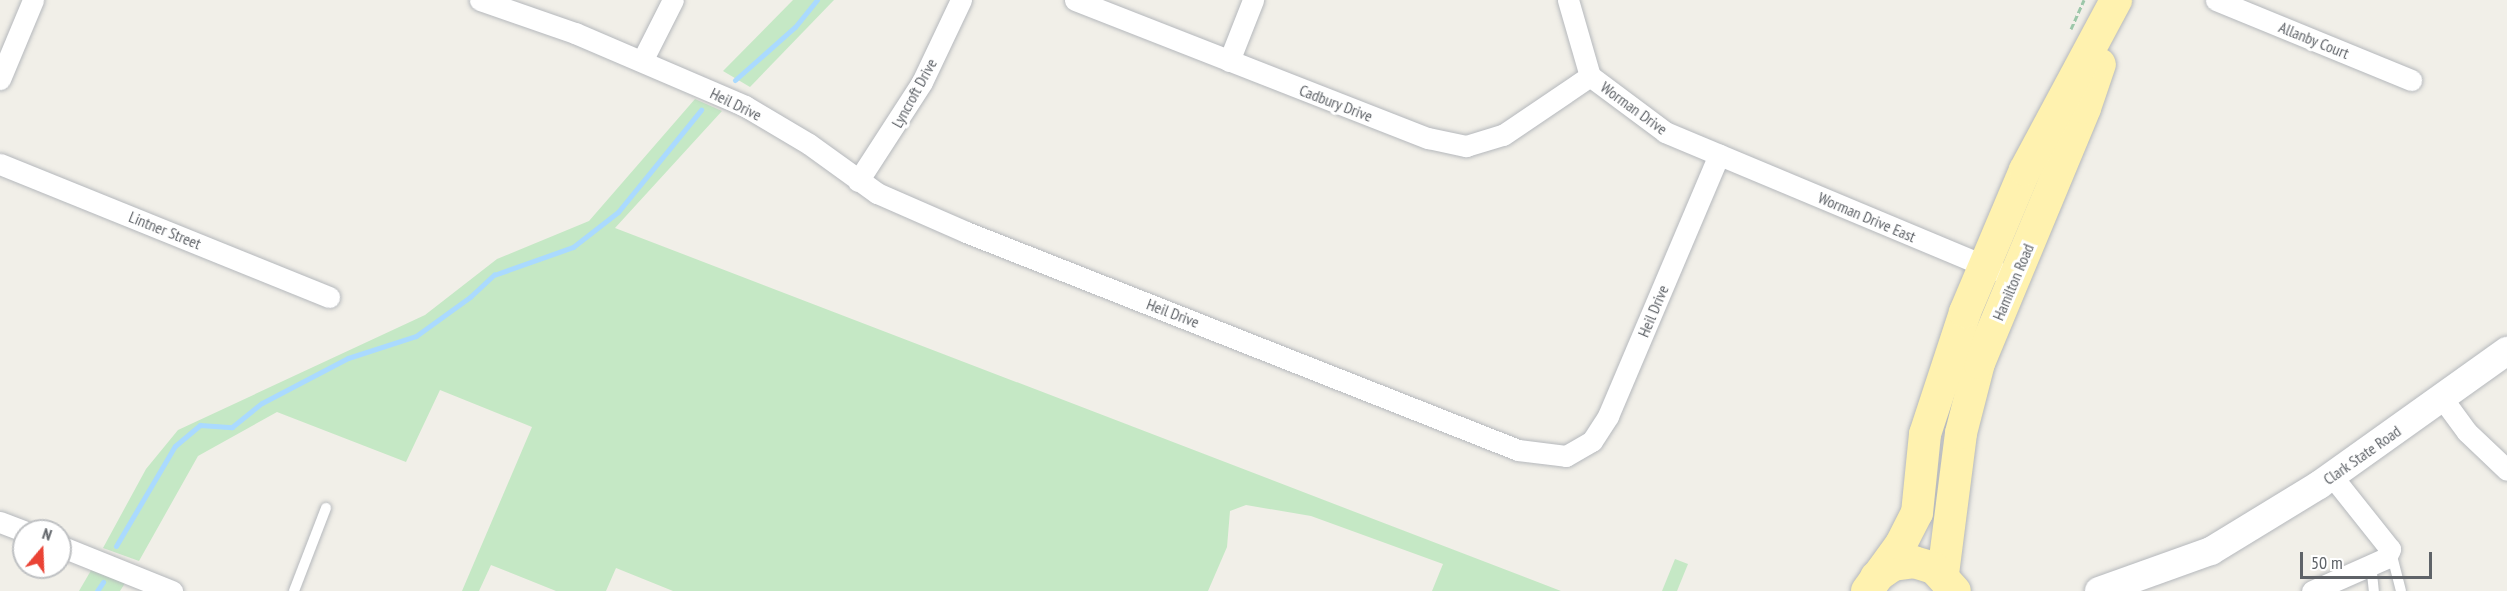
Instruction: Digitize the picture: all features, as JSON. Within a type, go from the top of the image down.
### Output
[{"type":"main road","name":"Hamilton Road","points":[[1902,553],[1928,511],[1935,406],[1949,355],[2025,170],[2118,0]]},
{"type":"main road","name":"Hamilton Road","points":[[1953,584],[1965,415],[1979,363],[2085,108],[2118,0]]},
{"type":"main road","name":"Clark State Road","points":[[2099,591],[2136,588],[2185,574],[2211,551],[2332,476],[2507,351]]},
{"type":"main road","points":[[1871,584],[1902,553],[1924,564],[1953,584]]},
{"type":"street","points":[[0,79],[33,0]]},
{"type":"street","name":"Heil Drive","points":[[480,0],[642,61],[745,106],[809,144],[858,181],[966,232],[1518,450],[1566,456],[1592,441],[1608,416],[1719,155]]},
{"type":"street","points":[[642,61],[674,0]]},
{"type":"street","name":"Lyncroft Drive","points":[[858,181],[922,82],[961,0]]},
{"type":"street","name":"Cadbury Drive","points":[[1075,0],[1428,138],[1466,146],[1503,135],[1590,76]]},
{"type":"street","points":[[1229,61],[1253,0]]},
{"type":"street","name":"Worman Drive","points":[[1568,0],[1590,76],[1665,132],[1719,155]]},
{"type":"street","name":"Allanby Court","points":[[2216,0],[2411,80]]},
{"type":"street","name":"Worman Drive East","points":[[1719,155],[2015,279]]},
{"type":"street","name":"Lintner Street","points":[[0,164],[329,297]]},
{"type":"street","points":[[2442,398],[2467,432],[2507,470]]},
{"type":"street","points":[[2312,591],[2386,558],[2390,549],[2332,476]]},
{"type":"street","points":[[72,551],[172,591]]},
{"type":"lane","points":[[294,591],[326,508]]},
{"type":"lane","points":[[2390,549],[2401,591]]},
{"type":"lane","points":[[2371,564],[2374,591]]},
{"type":"green space","points":[[793,0],[834,0],[750,87],[723,71]]},
{"type":"green space","points":[[695,99],[722,111],[615,228],[1561,591],[1432,591],[1443,564],[1311,516],[1246,505],[1230,511],[1227,547],[1208,591],[673,591],[616,568],[606,591],[556,591],[491,565],[479,591],[462,591],[532,427],[440,390],[406,462],[277,412],[198,456],[139,561],[103,548],[146,469],[178,430],[425,315],[497,259],[589,221]]},
{"type":"green space","points":[[1675,559],[1688,564],[1677,591],[1662,591]]},
{"type":"green space","points":[[93,567],[127,580],[120,591],[79,591]]},
{"type":"waterway","points":[[735,80],[795,27],[817,0]]},
{"type":"waterway","points":[[116,546],[175,446],[200,425],[232,427],[262,403],[348,358],[416,336],[470,297],[494,275],[573,247],[618,212],[701,110]]},
{"type":"waterway","points":[[97,591],[103,582]]}]
